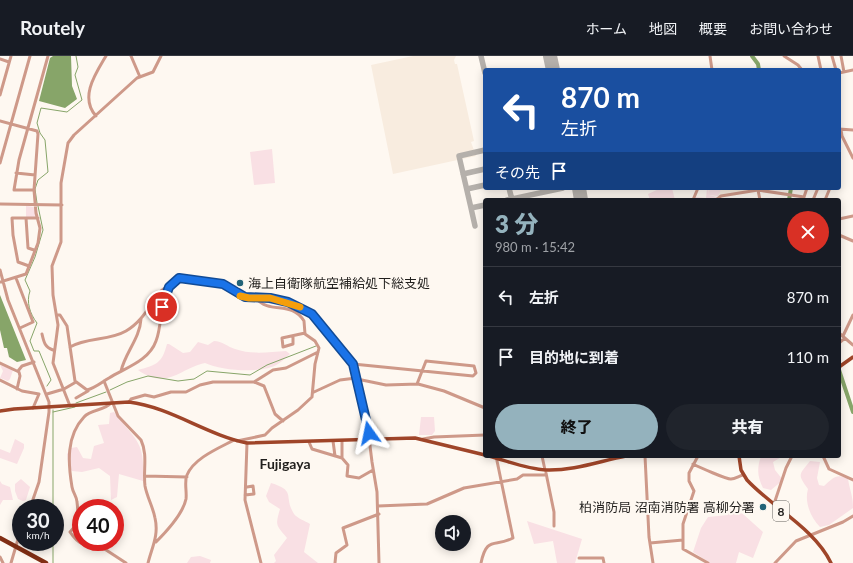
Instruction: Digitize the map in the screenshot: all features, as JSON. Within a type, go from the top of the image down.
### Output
[{"type":"highway","points":[[0,538],[12,544]]},
{"type":"highway","points":[[0,541],[12,545]]},
{"type":"highway","points":[[22,551],[40,563]]},
{"type":"highway","points":[[24,551],[46,563]]},
{"type":"main road","points":[[841,366],[853,357]]},
{"type":"main road","points":[[0,411],[129,402],[145,405],[235,441],[247,444],[423,439],[483,454]]},
{"type":"main road","points":[[500,458],[545,470],[566,469],[617,458]]},
{"type":"main road","points":[[739,458],[739,466],[743,476]]},
{"type":"main road","name":"8","points":[[743,476],[809,534],[820,545],[831,563]]},
{"type":"street","points":[[0,95],[11,56]]},
{"type":"street","points":[[0,163],[30,56]]},
{"type":"street","points":[[34,190],[14,190],[16,173],[48,56]]},
{"type":"street","points":[[96,116],[91,108],[90,88],[106,56]]},
{"type":"street","points":[[131,56],[140,77]]},
{"type":"street","points":[[70,406],[55,369],[54,350],[58,328],[53,295],[52,266],[60,245],[62,205],[60,187],[68,143],[74,135],[140,77],[153,72],[161,56]]},
{"type":"street","points":[[710,56],[712,68]]},
{"type":"street","points":[[784,56],[800,68]]},
{"type":"street","points":[[818,56],[821,68]]},
{"type":"street","points":[[832,56],[835,68]]},
{"type":"street","points":[[841,56],[844,72]]},
{"type":"street","points":[[0,59],[9,62]]},
{"type":"street","points":[[841,73],[853,70]]},
{"type":"street","points":[[0,121],[37,131],[34,190],[40,228],[38,243],[24,276],[1,281]]},
{"type":"street","points":[[841,129],[853,130]]},
{"type":"street","points":[[841,139],[853,158]]},
{"type":"street","points":[[16,173],[35,175]]},
{"type":"street","points":[[758,190],[760,198]]},
{"type":"street","points":[[720,198],[725,195],[758,190],[800,198]]},
{"type":"street","points":[[0,204],[62,205]]},
{"type":"street","points":[[841,219],[853,216]]},
{"type":"street","points":[[29,266],[18,262],[13,235],[12,218],[38,218]]},
{"type":"street","points":[[26,218],[28,248],[34,250]]},
{"type":"street","points":[[841,236],[853,242]]},
{"type":"street","points":[[0,270],[1,281],[47,394],[49,407],[39,482],[33,499]]},
{"type":"street","points":[[16,278],[33,322],[20,328]]},
{"type":"street","points":[[76,398],[140,360],[153,347],[156,341],[162,307],[168,288],[177,278],[223,284],[240,296],[270,298],[288,302],[308,312],[318,320],[353,364],[368,430],[378,506],[379,563]]},
{"type":"street","points":[[70,348],[80,342],[91,341],[126,332],[141,319],[161,291],[168,288]]},
{"type":"street","points":[[155,543],[184,507],[187,476],[195,464],[214,450],[235,441],[265,435],[272,428],[298,410],[314,392],[315,364],[319,348],[315,341],[305,332],[304,321],[295,311],[263,304],[256,298]]},
{"type":"street","points":[[57,315],[60,315],[65,321],[76,382],[84,389],[90,390]]},
{"type":"street","points":[[841,341],[853,315]]},
{"type":"street","points":[[122,371],[124,361],[136,340],[141,319]]},
{"type":"street","points":[[293,336],[293,344],[283,346],[282,338],[305,332]]},
{"type":"street","points":[[42,334],[44,343],[48,348],[54,350]]},
{"type":"street","points":[[841,335],[853,345]]},
{"type":"street","points":[[254,382],[273,370],[286,368],[318,352]]},
{"type":"street","points":[[353,364],[422,371],[473,376],[476,374],[474,366],[426,361],[422,371],[417,384]]},
{"type":"street","points":[[18,371],[22,366],[34,362]]},
{"type":"street","points":[[0,363],[18,371],[20,376],[18,389]]},
{"type":"street","points":[[314,392],[340,380],[356,378],[386,385],[417,384],[444,391],[483,406]]},
{"type":"street","points":[[0,380],[18,389],[39,394],[33,408]]},
{"type":"street","points":[[104,381],[118,416],[141,440],[146,458],[146,491],[155,518],[155,543],[148,563]]},
{"type":"street","points":[[47,394],[64,389],[76,382]]},
{"type":"street","points":[[129,402],[131,399],[145,395],[154,397],[171,392],[186,392],[213,382],[254,382],[264,386],[267,398],[275,414],[283,421]]},
{"type":"street","points":[[112,403],[108,407],[85,416],[77,427],[71,441],[68,453],[72,489],[77,501],[76,510],[78,523],[70,532],[80,543],[89,548],[100,546],[126,563]]},
{"type":"street","points":[[423,439],[483,435]]},
{"type":"street","points":[[332,441],[335,456]]},
{"type":"street","points":[[342,441],[342,458]]},
{"type":"street","points":[[309,442],[312,449],[342,458],[348,465],[347,476],[359,478],[373,470]]},
{"type":"street","points":[[247,444],[247,487],[245,495],[261,563]]},
{"type":"street","points":[[481,563],[483,553],[488,546],[513,538],[496,458]]},
{"type":"street","points":[[542,458],[554,512],[554,526]]},
{"type":"street","points":[[645,458],[650,543],[653,563]]},
{"type":"street","points":[[697,458],[693,464],[689,477],[694,491],[683,524],[683,549],[708,563]]},
{"type":"street","points":[[774,504],[786,468],[791,458]]},
{"type":"street","points":[[824,458],[828,469],[853,480]]},
{"type":"street","points":[[693,464],[730,480],[743,476]]},
{"type":"street","points":[[378,506],[428,504],[464,488],[517,479],[523,476],[546,475]]},
{"type":"street","points":[[145,476],[187,476]]},
{"type":"street","points":[[245,495],[254,494],[253,486],[247,487]]},
{"type":"street","points":[[335,563],[336,553],[347,545],[343,528],[378,514]]},
{"type":"street","points":[[775,563],[792,544],[809,534],[836,525],[853,516]]},
{"type":"street","points":[[650,543],[683,540]]},
{"type":"street","points":[[11,563],[14,551]]},
{"type":"street","points":[[0,556],[3,563]]},
{"type":"street","points":[[579,558],[603,558],[604,563]]},
{"type":"street","points":[[587,558],[588,563]]},
{"type":"shaded area","points":[[53,56],[71,56],[72,86],[77,99],[65,108],[39,101],[50,58]]},
{"type":"shaded area","points":[[413,56],[456,56],[454,60],[455,64],[457,64],[474,141],[471,142],[476,156],[393,174],[371,65]]},
{"type":"shaded area","points":[[272,149],[275,183],[254,185],[250,152]]},
{"type":"shaded area","points":[[657,190],[672,190],[674,198],[649,198],[648,194]]},
{"type":"shaded area","points":[[707,190],[709,190],[708,195],[709,190],[721,190],[718,196],[709,195],[718,198],[706,198]]},
{"type":"shaded area","points":[[709,190],[750,190],[718,196],[708,194]]},
{"type":"shaded area","points":[[26,206],[35,207],[35,217],[26,217]]},
{"type":"shaded area","points":[[0,295],[26,360],[17,362],[9,357],[7,348],[4,348],[0,330]]},
{"type":"shaded area","points":[[214,341],[241,351],[260,353],[286,351],[290,354],[278,364],[263,369],[242,370],[221,368],[205,363],[165,378],[148,376],[138,370],[154,365],[158,362],[163,355],[167,344],[183,353],[190,352],[198,342],[208,345]]},
{"type":"shaded area","points":[[0,365],[13,370],[8,381],[0,378],[3,371]]},
{"type":"shaded area","points":[[114,412],[134,436],[143,458],[143,481],[119,474],[117,497],[113,499],[111,499],[110,476],[99,468],[82,472],[72,471],[68,464],[67,454],[71,448],[77,447],[83,458],[91,459],[94,446],[104,443],[98,425],[109,424],[110,413]]},
{"type":"shaded area","points":[[421,417],[434,417],[435,431],[432,435],[419,435]]},
{"type":"shaded area","points":[[15,439],[24,444],[24,448],[17,464],[0,458],[0,449],[10,453]]},
{"type":"shaded area","points":[[760,458],[780,458],[773,462],[775,470],[783,480],[771,490],[763,488],[759,476]]},
{"type":"shaded area","points":[[810,461],[820,462],[817,478],[819,485],[824,486],[838,476],[848,479],[853,508],[829,525],[820,527],[809,510],[807,499],[808,489],[802,480],[801,475]]},
{"type":"shaded area","points":[[21,479],[30,487],[26,499],[18,499],[15,491],[15,484]]},
{"type":"shaded area","points":[[0,481],[2,484],[10,487],[13,499],[3,500],[0,505]]},
{"type":"shaded area","points":[[271,483],[279,486],[287,492],[289,503],[294,514],[310,524],[304,552],[318,563],[274,563],[276,561],[274,555],[287,538],[277,522],[280,509],[269,502],[266,496]]},
{"type":"shaded area","points":[[730,509],[743,514],[763,532],[753,558],[739,552],[736,563],[710,563],[693,552],[701,528],[708,517],[728,515]]},
{"type":"shaded area","points":[[527,521],[582,539],[575,563],[557,563],[553,541],[534,544]]},
{"type":"shaded area","points":[[200,556],[211,560],[210,563],[187,563],[191,557]]},
{"type":"waterway","points":[[37,203],[35,189],[38,180],[48,172],[45,140],[40,133],[37,123],[41,108],[67,112],[82,100],[75,75],[78,67],[76,56]]},
{"type":"waterway","points":[[752,56],[758,64],[759,68]]},
{"type":"waterway","points":[[789,198],[791,190]]},
{"type":"waterway","points":[[38,206],[43,230],[35,257],[25,280],[30,291],[28,299],[29,308],[37,323],[30,341],[34,351],[39,351],[51,380],[47,386]]},
{"type":"waterway","points":[[110,390],[127,382],[148,376],[178,381],[194,379],[207,371],[250,375],[267,365],[316,346]]},
{"type":"waterway","points":[[841,376],[853,412]]},
{"type":"waterway","points":[[76,403],[106,392]]},
{"type":"waterway","points":[[53,412],[75,407]]},
{"type":"waterway","points":[[53,410],[53,499]]},
{"type":"waterway","points":[[53,551],[53,563]]},
{"type":"taxiway","points":[[481,56],[484,68]]},
{"type":"taxiway","points":[[483,150],[459,156],[471,208],[483,205]]},
{"type":"taxiway","points":[[463,174],[483,169]]},
{"type":"taxiway","points":[[467,189],[483,185]]},
{"type":"taxiway","points":[[510,190],[512,198]]},
{"type":"taxiway","points":[[516,198],[554,190]]},
{"type":"taxiway","points":[[471,208],[475,226]]},
{"type":"runway","points":[[550,56],[553,68]]},
{"type":"runway","points":[[579,190],[581,198]]},
{"type":"slow traffic","points":[[240,296],[249,298],[270,298],[288,302],[300,307]]},
{"type":"place","name":"海上自衛隊航空補給処下総支処","points":[[240,283]]},
{"type":"place","name":"柏消防局 沼南消防署 高柳分署","points":[[763,507]]},
{"type":"district","name":"Fujigaya","points":[[285,463]]},
{"type":"route","points":[[162,307],[169,287],[174,280],[179,278],[223,284],[240,296],[270,298],[288,302],[304,309],[318,320],[353,364],[369,433]]}]
